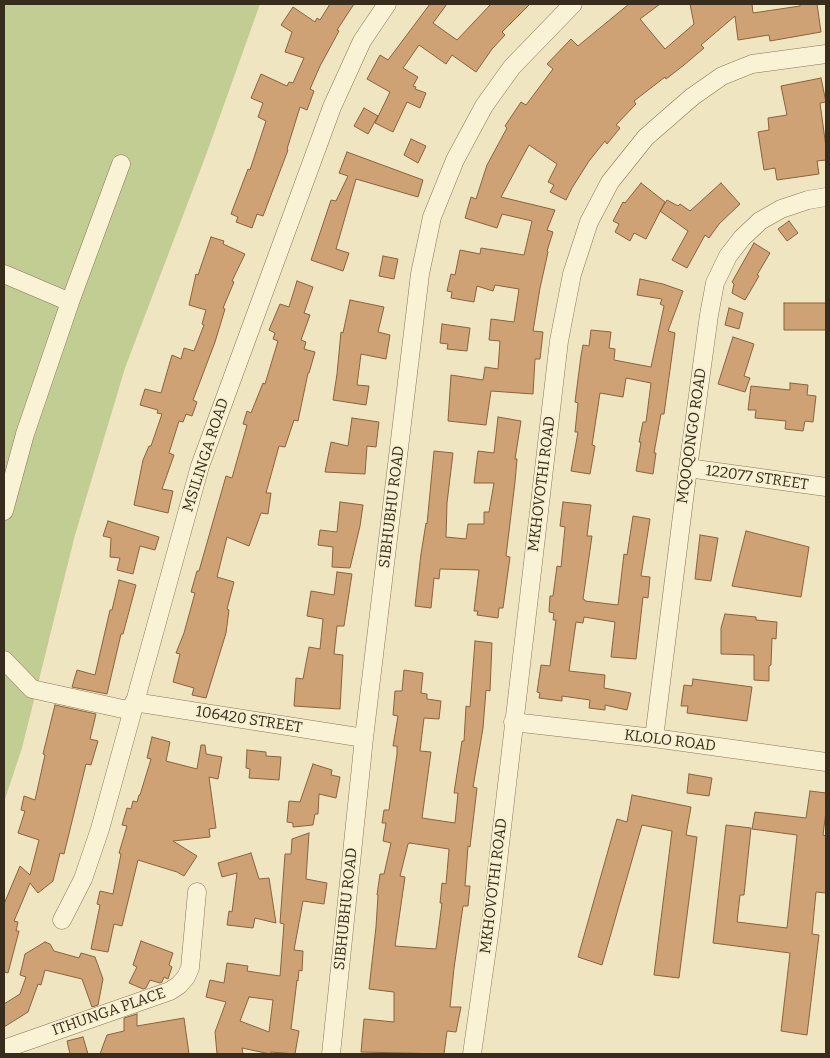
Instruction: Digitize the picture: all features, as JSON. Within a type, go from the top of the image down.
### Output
[{"type":"street","name":"MSILINGA ROAD","points":[[62,920],[83,879],[100,829],[200,466],[332,107],[362,41],[387,4]]},
{"type":"street","name":"SIBHUBHU ROAD","points":[[332,1054],[364,738],[420,274],[432,217],[455,160],[484,106],[512,67],[573,4]]},
{"type":"street","name":"MKHOVOTHI ROAD","points":[[472,1054],[491,921],[559,341],[572,274],[589,222],[610,182],[646,137],[692,97],[722,76],[752,64],[826,54]]},
{"type":"street","points":[[4,511],[25,434],[70,302],[121,164]]},
{"type":"street","name":"MQOQONGO ROAD","points":[[654,738],[688,468],[715,284],[728,256],[742,238],[760,221],[782,209],[808,200],[826,197]]},
{"type":"street","points":[[4,274],[70,302]]},
{"type":"street","name":"122077 STREET","points":[[688,468],[826,487]]},
{"type":"street","name":"106420 STREET","points":[[4,660],[32,689],[133,707],[364,738]]},
{"type":"street","name":"KLOLO ROAD","points":[[513,722],[654,738],[826,762]]},
{"type":"street","name":"ITHUNGA PLACE","points":[[4,1049],[153,997],[179,985],[186,977],[190,968],[197,892]]},
{"type":"green space","points":[[4,4],[260,4],[206,155],[125,368],[75,535],[22,748],[4,802]]},
{"type":"building","points":[[330,4],[354,4],[337,30],[339,31],[320,66],[310,89],[314,91],[307,110],[300,107],[288,150],[263,216],[257,214],[252,228],[236,222],[238,217],[231,214],[248,169],[250,170],[266,121],[258,117],[263,103],[251,98],[261,74],[287,86],[289,82],[293,83],[304,58],[285,52],[292,32],[281,25],[293,7],[315,22],[317,18],[320,20]]},
{"type":"building","points":[[430,4],[447,4],[433,23],[457,40],[491,4],[530,4],[502,32],[505,35],[492,49],[476,72],[452,55],[446,64],[419,45],[403,68],[418,77],[413,86],[416,87],[415,89],[426,93],[420,108],[407,102],[393,132],[375,123],[390,92],[367,79],[380,55],[388,60]]},
{"type":"building","points":[[629,4],[660,4],[640,19],[665,49],[694,24],[690,4],[752,4],[753,13],[800,6],[800,4],[817,4],[821,32],[770,41],[769,35],[738,40],[735,16],[701,45],[704,48],[684,65],[634,101],[636,104],[616,125],[620,128],[607,144],[605,141],[589,161],[566,200],[550,192],[554,185],[548,182],[557,164],[529,145],[501,197],[555,210],[547,230],[553,232],[547,251],[533,331],[543,332],[540,359],[535,359],[533,394],[491,391],[486,425],[448,421],[451,375],[483,380],[485,367],[498,369],[500,341],[489,340],[491,319],[514,322],[519,289],[495,285],[493,291],[477,286],[474,302],[451,298],[452,292],[447,291],[451,274],[455,275],[460,250],[480,254],[481,248],[524,255],[532,221],[502,214],[497,228],[465,218],[471,197],[476,199],[487,165],[507,128],[505,126],[521,102],[526,105],[553,69],[547,64],[571,39],[578,46]]},
{"type":"building","points":[[821,78],[826,102],[820,103],[826,160],[817,161],[819,174],[777,180],[775,168],[764,170],[758,132],[769,130],[768,118],[787,115],[781,86]]},
{"type":"building","points":[[364,108],[378,116],[368,134],[354,126]]},
{"type":"building","points":[[411,139],[426,146],[418,163],[404,155]]},
{"type":"building","points":[[347,152],[423,180],[418,197],[356,179],[336,249],[349,253],[343,271],[311,260],[331,200],[336,201],[348,176],[339,173]]},
{"type":"building","points":[[641,183],[665,202],[646,239],[634,233],[630,241],[615,232],[619,224],[613,221],[623,202],[625,203]]},
{"type":"building","points":[[721,183],[740,204],[719,224],[709,238],[705,235],[687,268],[672,260],[688,231],[660,211],[667,200],[678,206],[680,204],[690,211]]},
{"type":"building","points":[[789,221],[798,233],[787,241],[778,229]]},
{"type":"building","points":[[211,237],[224,241],[223,244],[245,254],[232,281],[234,282],[223,308],[225,309],[215,342],[193,400],[197,402],[192,416],[186,414],[183,422],[179,421],[169,453],[174,455],[162,489],[173,491],[168,513],[134,505],[143,460],[149,446],[151,446],[162,414],[157,413],[158,410],[140,405],[145,389],[161,393],[172,355],[181,359],[184,348],[194,351],[204,325],[202,324],[206,310],[189,305],[196,274],[198,275]]},
{"type":"building","points":[[754,243],[770,253],[745,300],[732,293],[734,284],[732,282]]},
{"type":"building","points":[[383,256],[398,259],[394,279],[379,276]]},
{"type":"building","points":[[640,279],[683,291],[668,331],[675,333],[664,414],[661,414],[654,453],[656,453],[653,474],[636,471],[641,442],[639,442],[643,422],[646,422],[651,383],[626,378],[623,397],[600,393],[592,445],[595,446],[590,474],[571,471],[578,432],[575,432],[578,403],[575,402],[581,356],[583,345],[589,346],[591,330],[611,332],[609,348],[615,349],[614,360],[651,367],[664,306],[660,304],[662,299],[637,295]]},
{"type":"building","points":[[297,281],[313,287],[304,313],[310,315],[301,340],[306,342],[304,349],[315,352],[308,373],[298,421],[294,420],[285,447],[279,446],[266,493],[271,493],[268,514],[261,513],[249,546],[227,537],[217,577],[234,582],[227,609],[229,610],[226,633],[206,698],[192,695],[194,688],[173,682],[180,654],[176,653],[184,633],[195,593],[191,592],[197,571],[199,571],[226,476],[232,478],[247,425],[243,424],[247,411],[251,413],[263,383],[265,384],[278,341],[273,339],[275,333],[269,330],[280,304],[289,307]]},
{"type":"building","points":[[350,300],[384,307],[378,332],[390,335],[386,359],[361,354],[357,385],[369,386],[366,405],[333,400],[341,332],[343,333]]},
{"type":"building","points":[[784,303],[826,303],[826,330],[784,330]]},
{"type":"building","points":[[729,308],[743,313],[739,329],[725,325]]},
{"type":"building","points":[[442,324],[470,328],[467,351],[447,349],[448,344],[440,343]]},
{"type":"building","points":[[733,337],[754,344],[744,376],[750,378],[745,392],[718,384]]},
{"type":"building","points":[[790,383],[808,385],[807,395],[816,396],[813,422],[805,421],[803,431],[785,429],[786,421],[755,418],[756,410],[748,410],[751,386],[790,390]]},
{"type":"building","points":[[498,417],[521,421],[515,459],[517,459],[515,482],[506,556],[510,557],[503,608],[499,608],[498,618],[477,615],[478,611],[474,611],[479,570],[440,569],[439,579],[434,578],[431,608],[415,606],[421,554],[427,524],[434,451],[453,453],[447,503],[446,537],[466,539],[468,524],[484,524],[484,512],[489,512],[494,483],[474,483],[478,451],[494,453]]},
{"type":"building","points":[[352,418],[379,422],[376,447],[367,446],[365,474],[325,472],[331,442],[348,446]]},
{"type":"building","points":[[340,502],[363,505],[350,568],[332,567],[333,547],[318,545],[320,530],[337,532]]},
{"type":"building","points":[[563,502],[591,505],[587,536],[592,536],[583,599],[585,601],[618,605],[624,554],[627,555],[633,516],[650,519],[641,576],[650,577],[648,598],[643,597],[636,659],[611,657],[615,622],[584,617],[583,623],[576,622],[569,671],[605,675],[604,688],[631,693],[627,710],[605,705],[605,710],[589,708],[590,700],[562,696],[562,701],[539,698],[540,693],[537,692],[541,665],[550,666],[556,620],[553,620],[554,613],[549,612],[550,596],[553,596],[557,566],[561,567],[565,527],[560,526]]},
{"type":"building","points":[[108,521],[159,537],[155,550],[140,546],[133,574],[117,570],[120,558],[110,557],[111,538],[103,536]]},
{"type":"building","points":[[746,531],[809,547],[801,597],[732,586]]},
{"type":"building","points":[[700,535],[718,538],[711,581],[695,579]]},
{"type":"building","points":[[337,572],[352,574],[344,626],[337,626],[334,654],[343,655],[340,709],[294,706],[296,678],[303,679],[309,647],[320,649],[323,619],[307,616],[311,591],[334,595]]},
{"type":"building","points":[[119,580],[136,585],[123,634],[121,634],[107,694],[72,687],[77,670],[95,675]]},
{"type":"building","points":[[725,614],[756,617],[756,620],[777,622],[776,639],[772,638],[769,681],[754,680],[754,655],[721,654],[721,628]]},
{"type":"building","points":[[475,641],[492,643],[490,691],[486,690],[483,728],[473,787],[477,788],[470,847],[468,846],[465,886],[470,886],[468,906],[463,906],[450,1007],[461,1007],[456,1032],[447,1031],[444,1054],[361,1052],[364,1019],[394,1022],[394,992],[369,989],[380,874],[384,874],[391,843],[383,841],[386,823],[382,823],[384,810],[389,810],[397,754],[397,746],[393,746],[398,716],[393,715],[395,691],[402,691],[404,670],[423,673],[421,693],[427,694],[427,699],[441,701],[439,719],[424,718],[420,751],[431,752],[422,818],[455,823],[458,793],[454,793],[462,741],[464,741],[466,706],[470,707]],"holes":[[[408,844],[449,849],[446,884],[442,883],[440,903],[442,903],[436,949],[395,946],[405,877],[400,876]]]},
{"type":"building","points":[[693,679],[752,687],[747,721],[687,713],[688,706],[681,706],[684,685],[692,686]]},
{"type":"building","points":[[55,705],[96,714],[90,739],[98,741],[91,765],[86,764],[64,854],[60,853],[53,881],[38,893],[30,883],[14,921],[18,922],[16,931],[19,931],[8,973],[4,972],[4,904],[20,866],[30,875],[39,840],[18,833],[25,811],[21,810],[24,796],[35,800],[45,755],[43,754]]},
{"type":"building","points":[[152,737],[170,742],[166,761],[197,769],[201,745],[205,745],[206,754],[222,757],[218,779],[209,777],[216,828],[209,829],[210,837],[173,841],[197,856],[184,876],[138,860],[122,926],[114,924],[108,952],[91,949],[100,905],[97,904],[100,891],[113,894],[121,854],[119,853],[127,826],[122,825],[127,808],[131,809],[133,801],[137,802],[140,795],[151,759],[147,758]]},
{"type":"building","points":[[247,750],[266,752],[266,756],[281,757],[279,780],[249,778],[250,769],[246,768]]},
{"type":"building","points":[[313,764],[332,770],[331,775],[340,777],[336,798],[319,794],[318,814],[315,814],[313,825],[293,827],[293,823],[287,822],[289,801],[300,802]]},
{"type":"building","points":[[689,774],[712,778],[709,796],[687,793]]},
{"type":"building","points":[[810,791],[826,793],[823,835],[826,836],[826,893],[816,892],[812,934],[819,935],[807,1035],[781,1031],[790,953],[713,943],[726,825],[751,828],[744,895],[740,895],[737,922],[787,928],[797,835],[752,829],[755,812],[806,818]]},
{"type":"building","points":[[632,795],[691,807],[686,835],[697,837],[679,978],[654,975],[672,831],[642,825],[602,965],[578,957],[617,819],[627,822]]},
{"type":"building","points":[[309,833],[306,879],[327,883],[324,904],[303,901],[294,950],[303,951],[302,971],[299,970],[297,980],[291,1029],[299,1031],[295,1054],[271,1052],[270,1054],[242,1048],[243,1054],[217,1054],[215,1032],[226,1002],[206,997],[210,980],[224,983],[227,963],[248,966],[247,971],[280,976],[284,924],[280,923],[285,854],[291,854],[292,839]],"holes":[[[249,997],[273,1000],[269,1032],[240,1021]]]},
{"type":"building","points":[[251,853],[259,879],[269,878],[276,923],[255,918],[253,928],[227,925],[229,911],[232,912],[237,873],[222,877],[218,863]]},
{"type":"building","points":[[141,941],[173,953],[169,965],[172,967],[168,979],[164,977],[160,983],[150,980],[146,988],[143,989],[129,983],[137,967],[133,965]]},
{"type":"building","points":[[45,942],[50,944],[54,951],[79,958],[81,953],[95,957],[103,979],[98,1005],[92,1007],[82,979],[45,970],[41,985],[38,984],[28,1012],[4,1027],[4,1004],[20,994],[26,977],[20,975],[25,954]]},
{"type":"building","points":[[137,1014],[137,1026],[184,1018],[189,1054],[100,1054],[107,1035],[124,1031],[124,1018]]},
{"type":"building","points":[[83,1037],[88,1054],[70,1054],[67,1041]]}]
